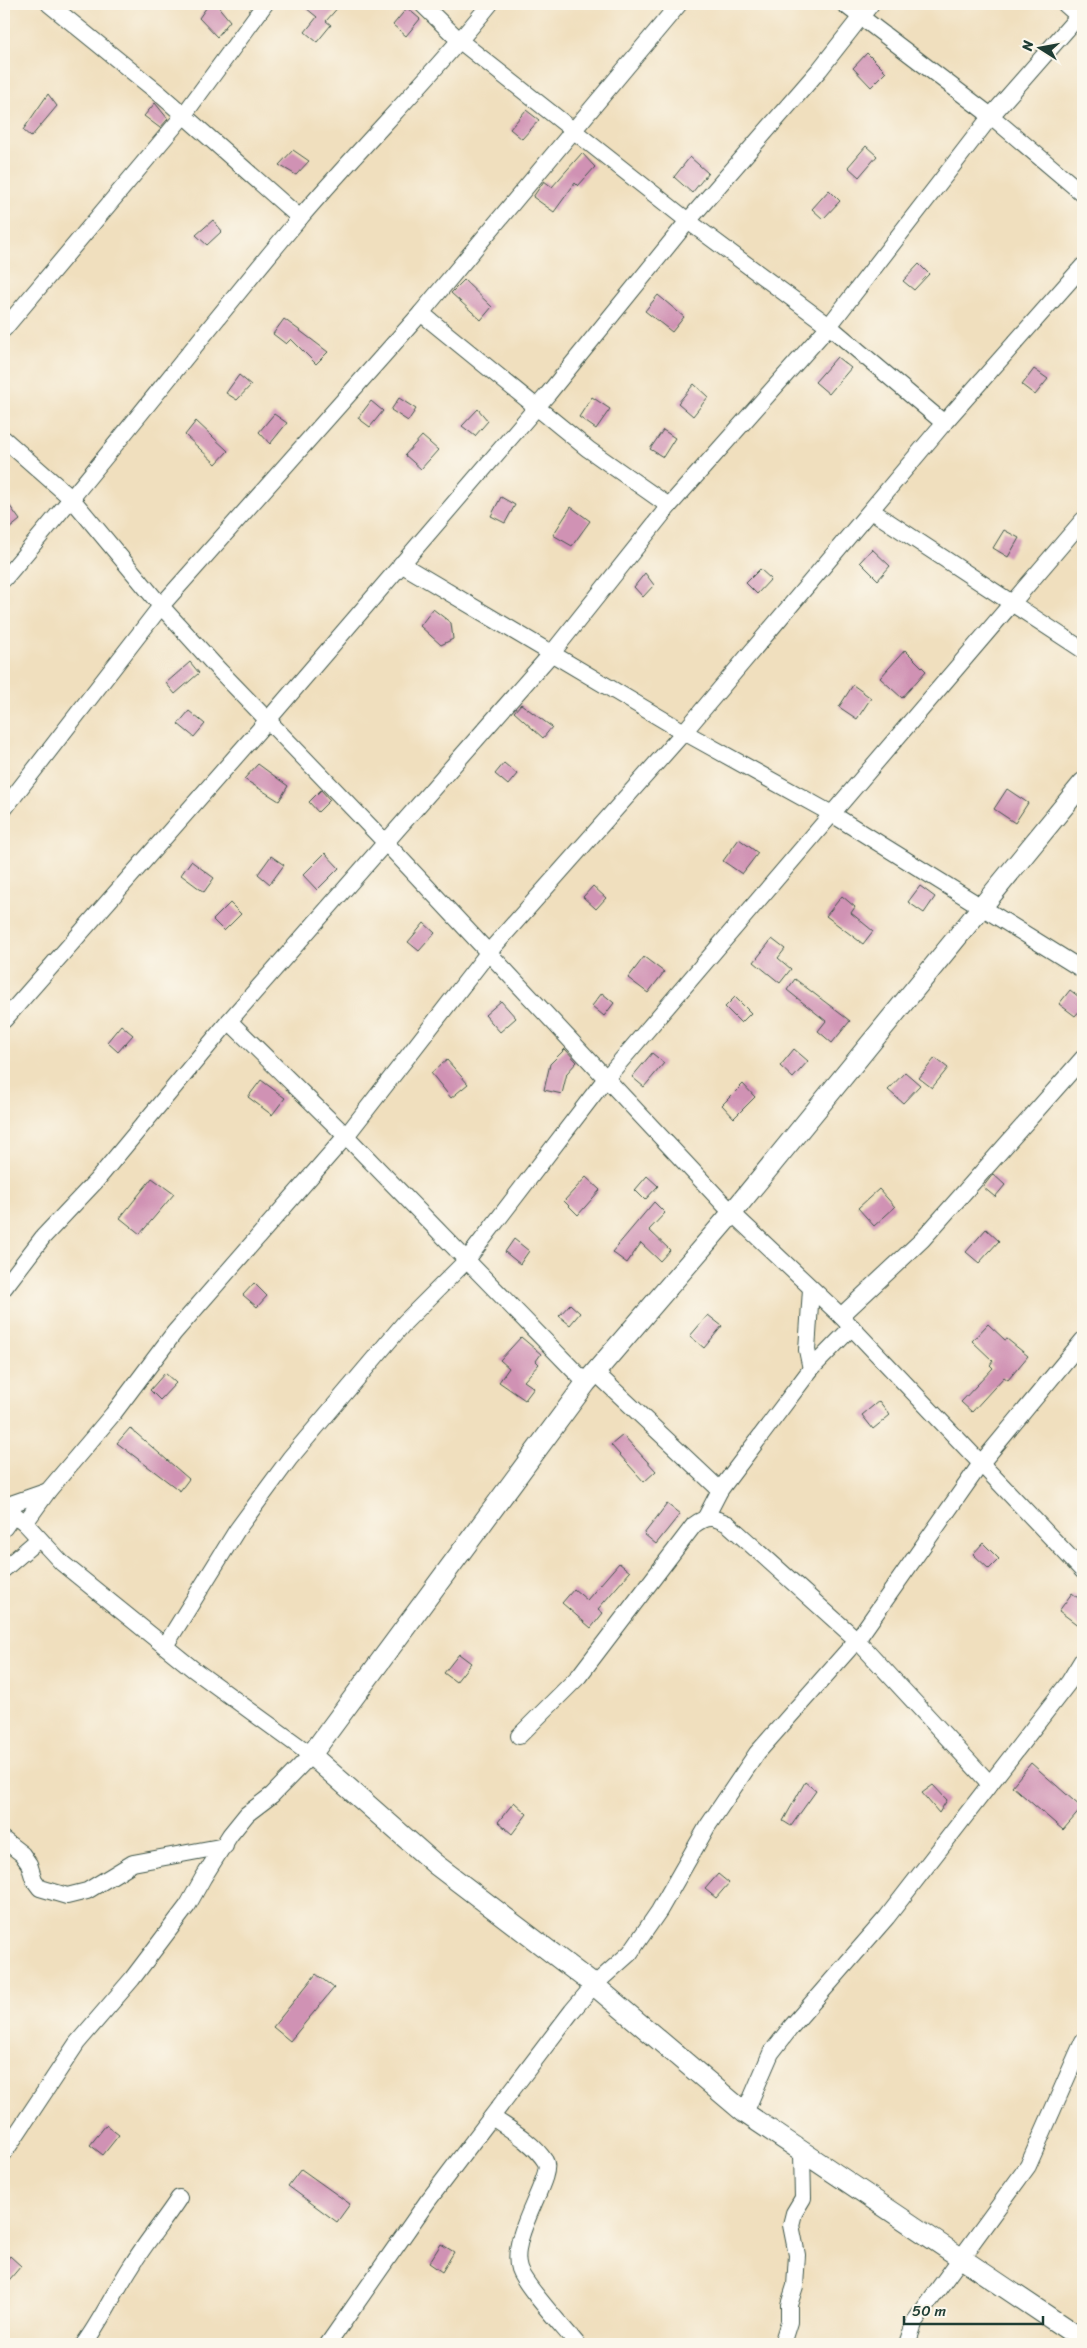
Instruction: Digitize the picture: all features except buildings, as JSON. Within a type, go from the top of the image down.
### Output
[{"type":"street","points":[[48,4],[161,94],[183,116],[300,218]]},
{"type":"street","points":[[4,329],[183,116],[265,4]]},
{"type":"street","points":[[422,4],[460,41],[688,221],[829,326],[944,423]]},
{"type":"street","points":[[4,579],[72,500],[300,218],[460,41],[490,4]]},
{"type":"street","points":[[4,809],[161,606],[421,313],[679,4]]},
{"type":"street","points":[[844,4],[991,116],[1083,194]]},
{"type":"street","points":[[4,1020],[267,721],[536,408],[688,221],[820,69],[871,4]]},
{"type":"street","points":[[4,1288],[43,1237],[96,1181],[229,1021],[552,653],[669,506],[829,326],[991,116],[1082,16],[1064,4]]},
{"type":"street","points":[[4,1528],[12,1512],[48,1491],[113,1414],[174,1333],[346,1136],[488,953],[684,732],[872,511],[944,423],[1083,266]]},
{"type":"street","points":[[421,313],[588,449],[669,506]]},
{"type":"street","points":[[4,439],[72,500],[161,606],[267,721],[386,843],[607,1077],[732,1213],[846,1322],[982,1462],[1083,1570]]},
{"type":"street","points":[[872,511],[1083,650]]},
{"type":"street","points":[[165,1646],[237,1530],[290,1458],[405,1322],[466,1261],[607,1077],[1083,520]]},
{"type":"street","points":[[401,564],[684,732],[832,814],[1083,970]]},
{"type":"street","points":[[4,2153],[77,2044],[179,1919],[230,1835],[247,1814],[272,1795],[311,1755],[590,1377],[732,1213],[1083,783]]},
{"type":"street","points":[[229,1021],[346,1136],[466,1261],[590,1377],[720,1490]]},
{"type":"street","points":[[519,1736],[579,1676],[694,1525],[706,1516],[720,1490],[846,1322],[922,1240],[1083,1058]]},
{"type":"street","points":[[811,1289],[807,1350],[811,1369]]},
{"type":"street","points":[[328,2344],[427,2202],[572,2011],[594,1986],[630,1953],[658,1911],[707,1827],[757,1753],[857,1640],[982,1462],[1083,1340]]},
{"type":"street","points":[[12,1512],[48,1491]]},
{"type":"street","points":[[12,1512],[62,1563],[165,1646],[311,1755],[436,1864],[594,1986],[745,2113],[802,2154],[1083,2340]]},
{"type":"street","points":[[706,1516],[714,1517],[728,1524],[857,1640],[990,1784]]},
{"type":"street","points":[[4,1569],[39,1538]]},
{"type":"street","points":[[745,2113],[776,2046],[887,1918],[1069,1682],[1083,1659]]},
{"type":"street","points":[[4,1840],[22,1854],[29,1864],[34,1880],[40,1888],[67,1896],[87,1891],[133,1863],[225,1846]]},
{"type":"street","points":[[907,2344],[915,2321],[1028,2166],[1083,2040]]},
{"type":"street","points":[[492,2117],[527,2143],[545,2161],[546,2174],[529,2212],[516,2251],[519,2270],[577,2344]]},
{"type":"street","points":[[782,2344],[789,2322],[789,2305],[795,2286],[797,2255],[791,2225],[794,2213],[803,2198],[802,2154]]},
{"type":"street","points":[[84,2344],[103,2316],[132,2264],[158,2230],[178,2198]]}]
